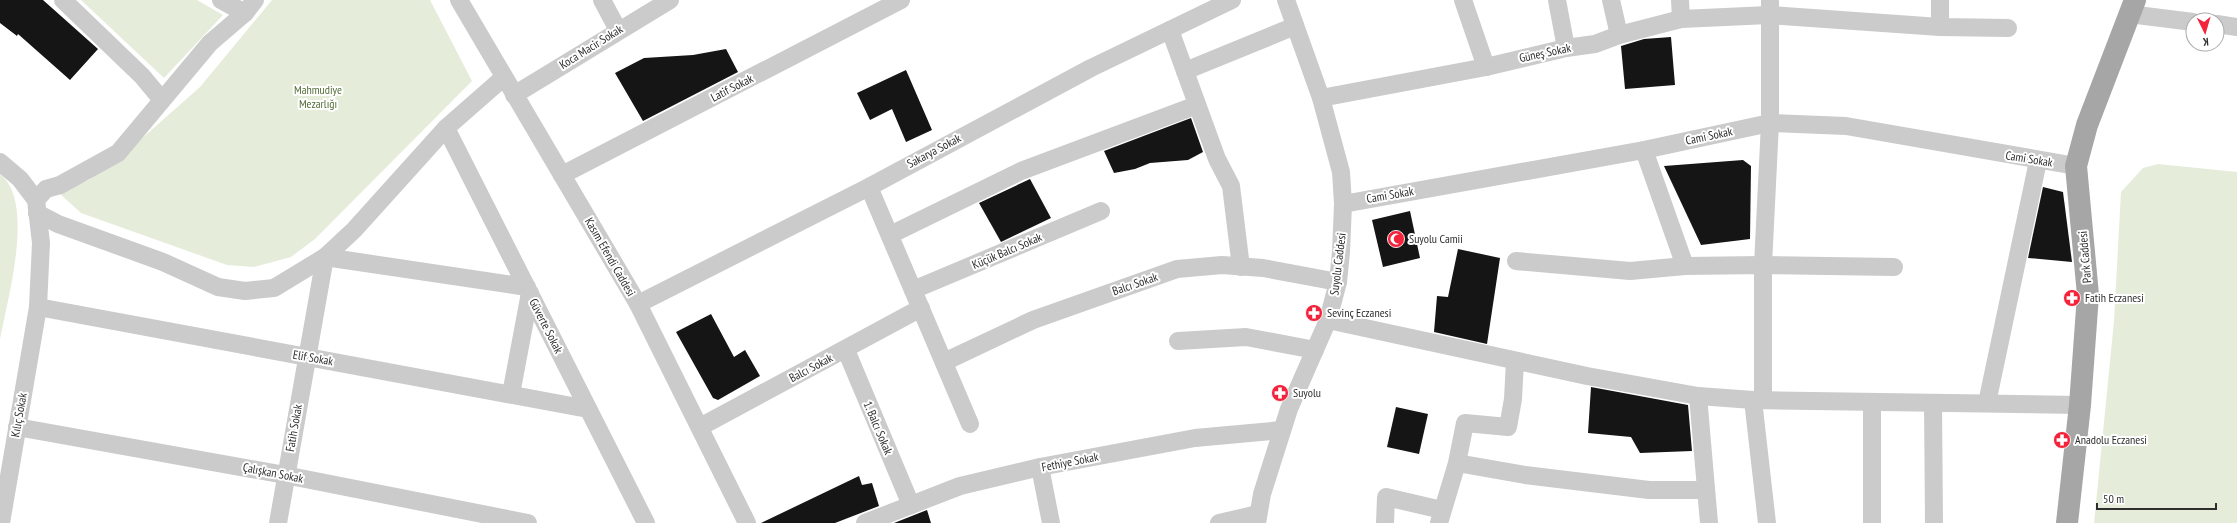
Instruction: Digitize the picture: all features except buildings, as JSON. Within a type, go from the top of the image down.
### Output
[{"type":"main road","name":"Park Caddesi","points":[[2067,523],[2080,405],[2088,295],[2076,166],[2087,125],[2132,7]]},
{"type":"street","points":[[63,0],[142,76],[162,100]]},
{"type":"street","points":[[221,0],[250,7]]},
{"type":"street","name":"Kasım Efendi Caddesi","points":[[459,0],[503,78],[638,304],[747,523]]},
{"type":"street","points":[[602,0],[618,30]]},
{"type":"street","name":"Koca Macir Sokak","points":[[514,95],[618,30],[670,0]]},
{"type":"street","name":"Latif Sokak","points":[[562,175],[901,0]]},
{"type":"street","name":"Sakarya Sokak","points":[[638,304],[869,186],[1091,68],[1232,0]]},
{"type":"street","name":"Suyolu Caddesi","points":[[1257,519],[1262,494],[1288,409],[1328,320],[1338,282],[1341,252],[1343,204],[1341,172],[1320,98],[1286,0]]},
{"type":"street","points":[[1463,0],[1486,67]]},
{"type":"street","points":[[1557,0],[1566,48]]},
{"type":"street","points":[[1611,0],[1619,35]]},
{"type":"street","points":[[1680,0],[1681,19]]},
{"type":"street","points":[[1940,0],[1940,27]]},
{"type":"street","points":[[36,207],[46,189],[60,185],[118,153],[210,43],[250,7]]},
{"type":"street","points":[[1767,523],[1758,400],[1770,123],[1770,7]]},
{"type":"street","name":"Güneş Sokak","points":[[1320,98],[1486,67],[1566,48],[1595,44],[1619,35],[1681,19],[1770,7],[1940,27],[2008,28]]},
{"type":"street","points":[[2132,7],[2185,20]]},
{"type":"street","points":[[2225,25],[2237,27]]},
{"type":"street","points":[[1185,71],[1295,26]]},
{"type":"street","points":[[1170,30],[1217,159],[1231,186],[1241,267]]},
{"type":"street","points":[[0,162],[20,179],[36,207],[58,224],[163,262],[218,287],[245,291],[274,288],[325,257],[354,230],[446,128],[503,78]]},
{"type":"street","points":[[890,235],[1021,171],[1197,105]]},
{"type":"street","name":"Cami Sokak","points":[[1343,204],[1644,150],[1770,123],[1846,126],[2038,161],[2076,166]]},
{"type":"street","name":"Güverte Sokak","points":[[446,128],[646,523]]},
{"type":"street","points":[[1644,150],[1685,266]]},
{"type":"street","points":[[1987,403],[2020,237],[2038,161]]},
{"type":"street","points":[[869,186],[970,424]]},
{"type":"street","name":"Kılıç Sokak","points":[[1,523],[38,307],[41,244],[36,207]]},
{"type":"street","name":"Küçük Balcı Sokak","points":[[913,290],[1101,211]]},
{"type":"street","points":[[325,257],[528,290],[511,394]]},
{"type":"street","name":"Fatih Sokak","points":[[278,523],[285,476],[325,257]]},
{"type":"street","points":[[1516,261],[1630,271],[1685,266],[1763,265],[1894,267]]},
{"type":"street","name":"Balcı Sokak","points":[[944,362],[1033,320],[1177,269],[1222,265],[1263,268],[1338,282]]},
{"type":"street","name":"Elif Sokak","points":[[38,307],[588,409]]},
{"type":"street","name":"Balcı Sokak","points":[[700,427],[846,350],[921,308]]},
{"type":"street","points":[[1328,320],[1587,376],[1698,396],[1758,400],[2080,405]]},
{"type":"street","points":[[1178,341],[1246,337],[1315,350]]},
{"type":"street","name":"1. Balcı Sokak","points":[[846,350],[911,505]]},
{"type":"street","points":[[1385,523],[1386,497],[1440,516],[1457,463],[1465,423],[1508,427],[1513,399],[1515,361]]},
{"type":"street","points":[[1698,396],[1709,523]]},
{"type":"street","points":[[1872,402],[1872,523]]},
{"type":"street","points":[[1933,403],[1934,523]]},
{"type":"street","name":"Çalışkan Sokak","points":[[17,427],[285,476],[528,523]]},
{"type":"street","name":"Fethiye Sokak","points":[[865,523],[960,486],[1040,467],[1195,438],[1282,430]]},
{"type":"street","points":[[1457,463],[1526,475],[1649,490],[1706,490]]},
{"type":"street","points":[[1040,467],[1051,523]]},
{"type":"street","points":[[1219,523],[1257,519]]},
{"type":"green space","points":[[81,0],[197,0],[223,15],[164,78]]},
{"type":"green space","name":"Mahmudiye Mezarlığı","points":[[272,0],[430,0],[472,81],[315,239],[291,257],[254,267],[227,265],[81,213],[59,193],[89,180],[122,156],[200,87]]},
{"type":"green space","points":[[2158,164],[2237,172],[2237,523],[2094,523],[2114,321],[2121,192],[2143,168]]},
{"type":"green space","points":[[0,174],[11,188],[16,206],[18,228],[13,277],[0,340]]},
{"type":"place","name":"Suyolu Camii","points":[[1396,239]]},
{"type":"place","name":"Fatih Eczanesi","points":[[2072,298]]},
{"type":"place","name":"Sevinç Eczanesi","points":[[1314,313]]},
{"type":"place","name":"Suyolu","points":[[1280,393]]},
{"type":"place","name":"Anadolu Eczanesi","points":[[2062,440]]}]
